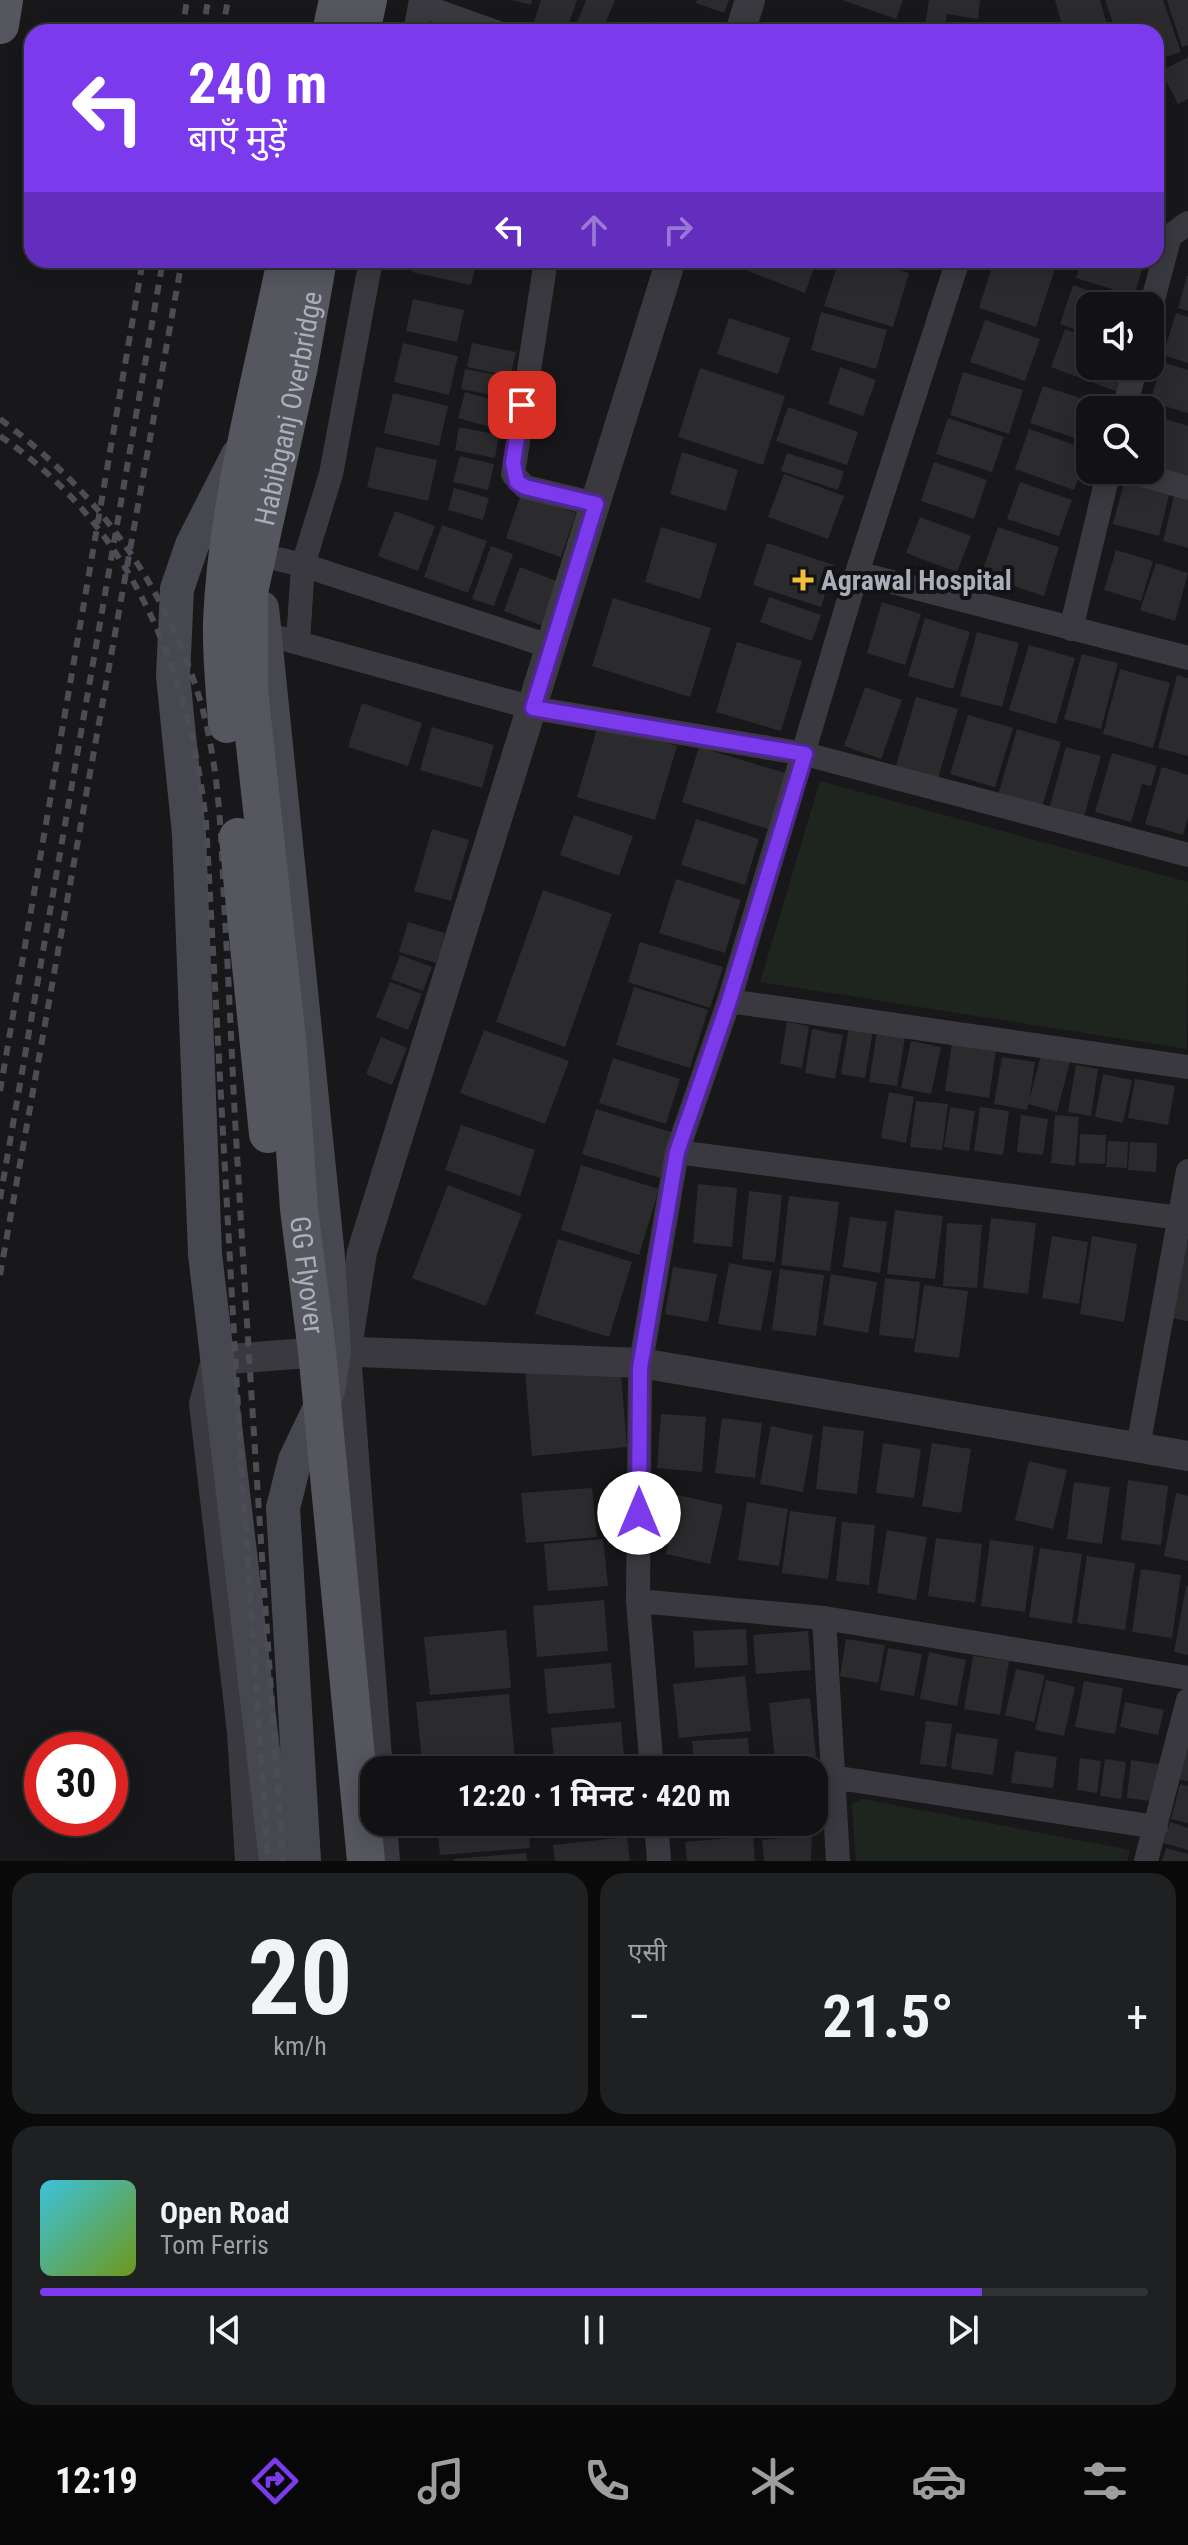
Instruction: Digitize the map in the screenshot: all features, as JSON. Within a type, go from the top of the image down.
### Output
[{"type":"main road","points":[[0,25],[4,0]]},
{"type":"main road","points":[[333,24],[338,0]]},
{"type":"main road","points":[[363,24],[368,0]]},
{"type":"main road","name":"Habibganj Overbridge","points":[[227,724],[222,623],[235,517],[284,268]]},
{"type":"main road","name":"Habibganj Overbridge","points":[[249,592],[299,366],[317,268]]},
{"type":"main road","points":[[252,426],[192,545],[177,589],[173,676],[189,834],[205,1254],[276,1861]]},
{"type":"main road","points":[[249,592],[282,638],[328,1257],[340,1352],[328,1391],[295,1460],[283,1508],[304,1861]]},
{"type":"main road","name":"GG Flyover","points":[[249,592],[249,690],[288,1049],[299,1209],[317,1351],[366,1861]]},
{"type":"main road","name":"GG Flyover","points":[[227,724],[274,1197],[320,1602],[340,1861]]},
{"type":"street","points":[[742,24],[750,0]]},
{"type":"street","points":[[417,24],[421,2],[476,24]]},
{"type":"street","points":[[1164,267],[1175,233]]},
{"type":"street","points":[[370,268],[331,474],[282,638],[533,708],[805,754],[1188,855]]},
{"type":"street","points":[[545,268],[513,474],[525,487],[596,504]]},
{"type":"street","points":[[377,1756],[340,1352],[362,1252],[669,268]]},
{"type":"street","points":[[651,1756],[638,1601],[641,1363],[677,1152],[729,1001],[857,573],[955,268]]},
{"type":"street","points":[[1156,292],[1164,268]]},
{"type":"street","points":[[1164,481],[1188,488]]},
{"type":"street","points":[[1071,629],[1106,484]]},
{"type":"street","points":[[256,554],[303,565],[552,647]]},
{"type":"street","points":[[857,573],[1188,658]]},
{"type":"street","points":[[729,1001],[1188,1067]]},
{"type":"street","points":[[677,1152],[1183,1218]]},
{"type":"street","points":[[1138,1447],[1183,1218],[1188,1171]]},
{"type":"street","points":[[250,1861],[242,1732],[204,1404],[216,1360],[340,1352],[641,1363],[1188,1456]]},
{"type":"street","points":[[638,1601],[824,1618],[1188,1678]]},
{"type":"street","points":[[824,1618],[838,1861]]},
{"type":"street","points":[[1146,1861],[1188,1700]]},
{"type":"street","points":[[832,1777],[1156,1827]]},
{"type":"street","points":[[383,1836],[385,1861]]},
{"type":"street","points":[[657,1836],[659,1861]]},
{"type":"shaded area","points":[[820,781],[1188,882],[1187,1049],[760,982]]},
{"type":"shaded area","points":[[863,1799],[1130,1850],[1127,1861],[856,1861],[852,1804]]},
{"type":"building","points":[[512,0],[532,0],[531,5]]},
{"type":"building","points":[[541,0],[577,0],[569,24],[534,22]]},
{"type":"building","points":[[586,0],[615,0],[605,24],[576,24]]},
{"type":"building","points":[[697,0],[729,0],[724,13],[696,3]]},
{"type":"building","points":[[842,0],[903,0],[896,19]]},
{"type":"building","points":[[929,0],[980,0],[978,19],[947,14],[946,24],[925,24]]},
{"type":"building","points":[[1055,0],[1100,0],[1107,24],[1062,24]]},
{"type":"building","points":[[1105,0],[1163,0],[1181,52],[1164,57],[1164,24],[1113,24]]},
{"type":"building","points":[[1167,0],[1188,0],[1188,45],[1182,47]]},
{"type":"building","points":[[1188,57],[1188,99],[1178,104],[1164,77],[1164,69]]},
{"type":"building","points":[[413,268],[475,268],[471,285],[412,272]]},
{"type":"building","points":[[740,268],[814,268],[805,293]]},
{"type":"building","points":[[836,268],[892,268],[909,273],[893,327],[824,306]]},
{"type":"building","points":[[992,268],[1055,268],[1036,327],[979,308]]},
{"type":"building","points":[[1079,268],[1143,268],[1135,292],[1121,292],[1076,278]]},
{"type":"building","points":[[1188,276],[1188,311],[1178,308]]},
{"type":"building","points":[[1073,285],[1093,292],[1076,292],[1076,330],[1060,324]]},
{"type":"building","points":[[413,299],[464,310],[457,342],[406,331]]},
{"type":"building","points":[[821,312],[887,330],[876,369],[811,350]]},
{"type":"building","points":[[1176,313],[1188,317],[1188,363],[1164,355]]},
{"type":"building","points":[[729,318],[790,338],[778,374],[717,354]]},
{"type":"building","points":[[985,320],[1040,339],[1025,381],[970,362]]},
{"type":"building","points":[[1065,329],[1076,333],[1076,376],[1051,367]]},
{"type":"building","points":[[403,343],[458,356],[449,395],[394,382]]},
{"type":"building","points":[[472,343],[516,352],[510,376],[467,367]]},
{"type":"building","points":[[1164,363],[1188,370],[1188,413],[1164,406],[1164,396],[1152,396],[1157,380],[1164,380]]},
{"type":"building","points":[[840,367],[876,380],[863,416],[828,404]]},
{"type":"building","points":[[700,368],[785,396],[763,465],[678,437]]},
{"type":"building","points":[[465,369],[511,378],[507,398],[461,389]]},
{"type":"building","points":[[963,372],[1023,390],[1009,434],[950,415]]},
{"type":"building","points":[[1086,380],[1122,380],[1118,392]]},
{"type":"building","points":[[1043,386],[1076,397],[1076,438],[1030,423]]},
{"type":"building","points":[[465,392],[511,405],[504,431],[458,418]]},
{"type":"building","points":[[393,393],[448,406],[439,446],[384,433]]},
{"type":"building","points":[[788,407],[858,432],[847,465],[776,441]]},
{"type":"building","points":[[948,418],[1004,437],[992,472],[936,454]]},
{"type":"building","points":[[1164,418],[1188,426],[1188,480],[1164,472]]},
{"type":"building","points":[[459,427],[499,435],[495,458],[455,450]]},
{"type":"building","points":[[1029,429],[1076,445],[1074,490],[1015,469]]},
{"type":"building","points":[[376,447],[437,460],[428,501],[367,487]]},
{"type":"building","points":[[682,452],[738,470],[726,511],[670,494]]},
{"type":"building","points":[[787,453],[844,471],[838,490],[781,471]]},
{"type":"building","points":[[460,456],[494,464],[488,490],[453,482]]},
{"type":"building","points":[[934,462],[987,480],[974,519],[921,501]]},
{"type":"building","points":[[784,474],[844,496],[828,539],[768,517]]},
{"type":"building","points":[[1020,482],[1072,500],[1059,536],[1007,519]]},
{"type":"building","points":[[1124,484],[1171,487],[1159,536],[1113,524]]},
{"type":"building","points":[[454,488],[489,498],[483,520],[448,510]]},
{"type":"building","points":[[521,494],[576,513],[561,557],[506,538]]},
{"type":"building","points":[[1174,496],[1188,500],[1188,548],[1163,541]]},
{"type":"building","points":[[395,511],[435,526],[418,571],[378,556]]},
{"type":"building","points":[[920,517],[971,536],[957,572],[906,553]]},
{"type":"building","points":[[442,525],[487,541],[468,593],[424,577]]},
{"type":"building","points":[[661,527],[717,544],[700,599],[645,582]]},
{"type":"building","points":[[998,527],[1059,547],[1044,596],[981,575]]},
{"type":"building","points":[[767,543],[834,565],[821,607],[753,585]]},
{"type":"building","points":[[491,546],[513,554],[494,606],[472,599]]},
{"type":"building","points":[[1116,550],[1153,561],[1141,601],[1104,590]]},
{"type":"building","points":[[1156,563],[1188,573],[1175,621],[1140,610]]},
{"type":"building","points":[[520,567],[559,582],[543,626],[504,611]]},
{"type":"building","points":[[769,597],[821,615],[812,641],[760,622]]},
{"type":"building","points":[[613,598],[711,628],[690,697],[592,666]]},
{"type":"building","points":[[882,602],[921,614],[905,665],[867,653]]},
{"type":"building","points":[[925,618],[970,632],[953,689],[908,676]]},
{"type":"building","points":[[977,632],[1019,643],[1002,707],[960,696]]},
{"type":"building","points":[[737,642],[802,661],[781,731],[716,712]]},
{"type":"building","points":[[1029,645],[1075,658],[1056,724],[1009,710]]},
{"type":"building","points":[[1082,654],[1118,663],[1101,729],[1064,719]]},
{"type":"building","points":[[1120,669],[1170,683],[1153,748],[1103,734]]},
{"type":"building","points":[[1177,675],[1188,678],[1188,756],[1158,748]]},
{"type":"building","points":[[865,687],[902,700],[881,759],[844,746]]},
{"type":"building","points":[[916,697],[958,709],[937,782],[895,769]]},
{"type":"building","points":[[362,703],[422,723],[408,766],[348,747]]},
{"type":"building","points":[[968,715],[1013,728],[995,787],[950,774]]},
{"type":"building","points":[[599,722],[677,746],[655,820],[577,797]]},
{"type":"building","points":[[432,727],[494,745],[482,788],[420,770]]},
{"type":"building","points":[[1017,729],[1061,742],[1042,807],[998,795]]},
{"type":"building","points":[[699,747],[785,773],[768,829],[682,802]]},
{"type":"building","points":[[1066,747],[1101,756],[1084,816],[1050,806]]},
{"type":"building","points":[[1112,753],[1157,766],[1151,786],[1142,784],[1131,822],[1095,812]]},
{"type":"building","points":[[1162,767],[1188,775],[1188,818],[1183,835],[1145,824]]},
{"type":"building","points":[[574,815],[633,836],[619,876],[560,855]]},
{"type":"building","points":[[696,819],[759,839],[745,885],[681,865]]},
{"type":"building","points":[[432,829],[469,840],[451,901],[414,891]]},
{"type":"building","points":[[676,879],[741,900],[725,953],[659,933]]},
{"type":"building","points":[[543,890],[612,914],[565,1047],[496,1022]]},
{"type":"building","points":[[408,922],[445,933],[436,963],[399,952]]},
{"type":"building","points":[[640,942],[723,967],[710,1008],[628,982]]},
{"type":"building","points":[[400,955],[432,967],[423,991],[391,979]]},
{"type":"building","points":[[390,982],[422,994],[408,1030],[376,1017]]},
{"type":"building","points":[[634,987],[708,1010],[690,1068],[616,1045]]},
{"type":"building","points":[[787,1022],[809,1026],[802,1068],[780,1064]]},
{"type":"building","points":[[849,1026],[873,1030],[865,1078],[841,1074]]},
{"type":"building","points":[[812,1029],[843,1035],[835,1079],[805,1073]]},
{"type":"building","points":[[484,1030],[569,1061],[545,1124],[460,1093]]},
{"type":"building","points":[[877,1032],[905,1037],[897,1086],[869,1082]]},
{"type":"building","points":[[381,1037],[407,1048],[392,1085],[366,1074]]},
{"type":"building","points":[[911,1041],[941,1047],[931,1094],[901,1088]]},
{"type":"building","points":[[952,1043],[996,1050],[989,1098],[945,1091]]},
{"type":"building","points":[[1041,1055],[1070,1062],[1057,1112],[1028,1104],[1027,1110],[994,1104],[1002,1057],[1035,1062],[1029,1101]]},
{"type":"building","points":[[613,1058],[680,1079],[666,1124],[599,1103]]},
{"type":"building","points":[[1076,1065],[1098,1069],[1091,1116],[1068,1112]]},
{"type":"building","points":[[1103,1074],[1132,1080],[1123,1123],[1095,1117]]},
{"type":"building","points":[[1135,1079],[1175,1086],[1168,1125],[1128,1118]]},
{"type":"building","points":[[889,1092],[914,1097],[906,1143],[881,1138]]},
{"type":"building","points":[[916,1101],[948,1104],[942,1150],[910,1147]]},
{"type":"building","points":[[950,1107],[975,1111],[969,1151],[944,1147]]},
{"type":"building","points":[[980,1107],[1009,1111],[1003,1155],[974,1151]]},
{"type":"building","points":[[596,1109],[674,1133],[660,1178],[582,1154]]},
{"type":"building","points":[[1021,1115],[1048,1119],[1043,1155],[1017,1152]]},
{"type":"building","points":[[1055,1115],[1079,1117],[1075,1166],[1051,1163]]},
{"type":"building","points":[[461,1125],[535,1150],[520,1196],[445,1170]]},
{"type":"building","points":[[1080,1134],[1106,1135],[1105,1164],[1079,1163]]},
{"type":"building","points":[[1108,1141],[1128,1142],[1127,1168],[1106,1167]]},
{"type":"building","points":[[1130,1142],[1157,1143],[1156,1172],[1128,1170]]},
{"type":"building","points":[[581,1165],[659,1189],[639,1255],[561,1230]]},
{"type":"building","points":[[698,1184],[737,1188],[732,1247],[693,1243]]},
{"type":"building","points":[[448,1185],[522,1214],[486,1306],[412,1278]]},
{"type":"building","points":[[749,1191],[782,1195],[775,1262],[742,1259]]},
{"type":"building","points":[[789,1196],[839,1202],[830,1271],[781,1265]]},
{"type":"building","points":[[895,1210],[943,1216],[935,1279],[887,1274]]},
{"type":"building","points":[[850,1217],[887,1222],[880,1273],[843,1267]]},
{"type":"building","points":[[991,1218],[1036,1223],[1028,1294],[983,1288]]},
{"type":"building","points":[[947,1223],[982,1225],[977,1288],[943,1286]]},
{"type":"building","points":[[1052,1236],[1088,1242],[1079,1304],[1042,1298]]},
{"type":"building","points":[[1092,1236],[1137,1244],[1124,1322],[1080,1314]]},
{"type":"building","points":[[558,1239],[632,1262],[609,1337],[535,1314]]},
{"type":"building","points":[[1188,1242],[1188,1321],[1172,1318]]},
{"type":"building","points":[[729,1263],[772,1271],[761,1331],[718,1324]]},
{"type":"building","points":[[673,1267],[717,1274],[708,1322],[665,1314]]},
{"type":"building","points":[[780,1269],[824,1275],[816,1336],[772,1330]]},
{"type":"building","points":[[831,1274],[877,1282],[868,1333],[823,1325]]},
{"type":"building","points":[[885,1278],[920,1282],[914,1339],[879,1335]]},
{"type":"building","points":[[924,1285],[968,1291],[959,1358],[914,1352]]},
{"type":"building","points":[[620,1363],[627,1447],[532,1456],[525,1371]]},
{"type":"building","points":[[661,1414],[706,1417],[702,1472],[657,1468]]},
{"type":"building","points":[[722,1418],[762,1423],[755,1478],[715,1473]]},
{"type":"building","points":[[771,1426],[813,1435],[803,1492],[760,1484]]},
{"type":"building","points":[[823,1426],[864,1431],[857,1494],[816,1489]]},
{"type":"building","points":[[883,1443],[921,1449],[914,1498],[876,1493]]},
{"type":"building","points":[[932,1443],[971,1449],[961,1513],[922,1506]]},
{"type":"building","points":[[1029,1461],[1067,1470],[1053,1529],[1015,1520]]},
{"type":"building","points":[[1128,1480],[1168,1486],[1161,1545],[1121,1540]]},
{"type":"building","points":[[1074,1482],[1110,1487],[1102,1544],[1067,1539]]},
{"type":"building","points":[[592,1488],[597,1537],[526,1543],[521,1493]]},
{"type":"building","points":[[1176,1493],[1188,1496],[1188,1561],[1164,1556]]},
{"type":"building","points":[[678,1495],[723,1505],[710,1564],[666,1554]]},
{"type":"building","points":[[747,1502],[788,1509],[779,1566],[738,1560]]},
{"type":"building","points":[[790,1511],[836,1517],[828,1579],[782,1573]]},
{"type":"building","points":[[842,1522],[875,1525],[869,1585],[836,1581]]},
{"type":"building","points":[[887,1530],[927,1537],[916,1600],[877,1593]]},
{"type":"building","points":[[936,1538],[982,1544],[975,1603],[928,1596]]},
{"type":"building","points":[[603,1539],[608,1586],[548,1591],[544,1544]]},
{"type":"building","points":[[990,1540],[1034,1546],[1025,1612],[981,1606]]},
{"type":"building","points":[[1040,1548],[1082,1554],[1072,1624],[1029,1617]]},
{"type":"building","points":[[1087,1556],[1135,1563],[1125,1630],[1077,1623]]},
{"type":"building","points":[[1141,1569],[1181,1575],[1172,1638],[1132,1632]]},
{"type":"building","points":[[1188,1586],[1188,1655],[1174,1652]]},
{"type":"building","points":[[604,1600],[608,1651],[537,1657],[533,1606]]},
{"type":"building","points":[[746,1629],[748,1665],[695,1668],[693,1631]]},
{"type":"building","points":[[506,1630],[511,1688],[430,1695],[424,1637]]},
{"type":"building","points":[[808,1631],[811,1670],[756,1674],[753,1635]]},
{"type":"building","points":[[846,1639],[885,1645],[878,1683],[840,1676]]},
{"type":"building","points":[[888,1648],[922,1654],[914,1696],[880,1690]]},
{"type":"building","points":[[929,1652],[966,1660],[957,1706],[920,1699]]},
{"type":"building","points":[[973,1656],[1009,1661],[1000,1715],[964,1709]]},
{"type":"building","points":[[611,1663],[615,1708],[548,1714],[544,1669]]},
{"type":"building","points":[[1016,1669],[1045,1675],[1034,1722],[1005,1715]]},
{"type":"building","points":[[745,1676],[751,1731],[679,1738],[673,1684]]},
{"type":"building","points":[[1046,1680],[1075,1687],[1064,1736],[1035,1730]]},
{"type":"building","points":[[1084,1681],[1123,1688],[1115,1734],[1075,1727]]},
{"type":"building","points":[[509,1694],[515,1756],[422,1756],[416,1702]]},
{"type":"building","points":[[810,1698],[816,1756],[775,1756],[769,1703]]},
{"type":"building","points":[[1125,1702],[1164,1710],[1158,1735],[1120,1727]]},
{"type":"building","points":[[926,1721],[952,1724],[946,1767],[920,1764]]},
{"type":"building","points":[[621,1722],[624,1756],[554,1756],[551,1728]]},
{"type":"building","points":[[956,1733],[998,1739],[993,1775],[951,1769]]},
{"type":"building","points":[[748,1738],[749,1756],[693,1756],[692,1741]]},
{"type":"building","points":[[1188,1744],[1188,1781],[1176,1779]]},
{"type":"building","points":[[1015,1751],[1057,1757],[1053,1788],[1011,1783]]},
{"type":"building","points":[[1080,1758],[1101,1761],[1097,1793],[1077,1790]]},
{"type":"building","points":[[1105,1759],[1126,1762],[1121,1799],[1100,1796]]},
{"type":"building","points":[[1131,1760],[1163,1765],[1158,1802],[1127,1798]]},
{"type":"building","points":[[1180,1784],[1188,1786],[1188,1823],[1171,1819]]},
{"type":"building","points":[[1170,1822],[1188,1828],[1188,1850],[1163,1843]]},
{"type":"building","points":[[438,1836],[529,1836],[530,1848],[440,1855]]},
{"type":"building","points":[[753,1836],[755,1861],[687,1861],[685,1842]]},
{"type":"building","points":[[812,1836],[811,1861],[764,1861],[762,1840]]},
{"type":"building","points":[[627,1837],[630,1861],[555,1861],[553,1845]]},
{"type":"building","points":[[1166,1848],[1188,1854],[1188,1861],[1162,1861]]},
{"type":"building","points":[[526,1853],[527,1861],[454,1861],[454,1859]]},
{"type":"railway","points":[[183,24],[187,0]]},
{"type":"railway","points":[[204,24],[208,0]]},
{"type":"railway","points":[[224,24],[228,0]]},
{"type":"railway","points":[[0,1091],[142,268]]},
{"type":"railway","points":[[0,1199],[162,268]]},
{"type":"railway","points":[[0,1275],[181,268]]},
{"type":"railway","points":[[0,419],[65,474],[93,504],[141,570],[180,644],[195,684],[209,738],[220,820],[245,1290],[283,1861]]},
{"type":"railway","points":[[0,436],[46,472],[85,513],[119,558],[146,606],[168,657],[198,765],[206,822],[240,1444],[268,1861]]},
{"type":"place","name":"Agrawal Hospital","points":[[803,580]]},
{"type":"route","points":[[522,405],[513,463],[517,482],[525,487],[596,504],[533,708],[805,754],[729,1001],[677,1152],[640,1368],[639,1513]]}]
